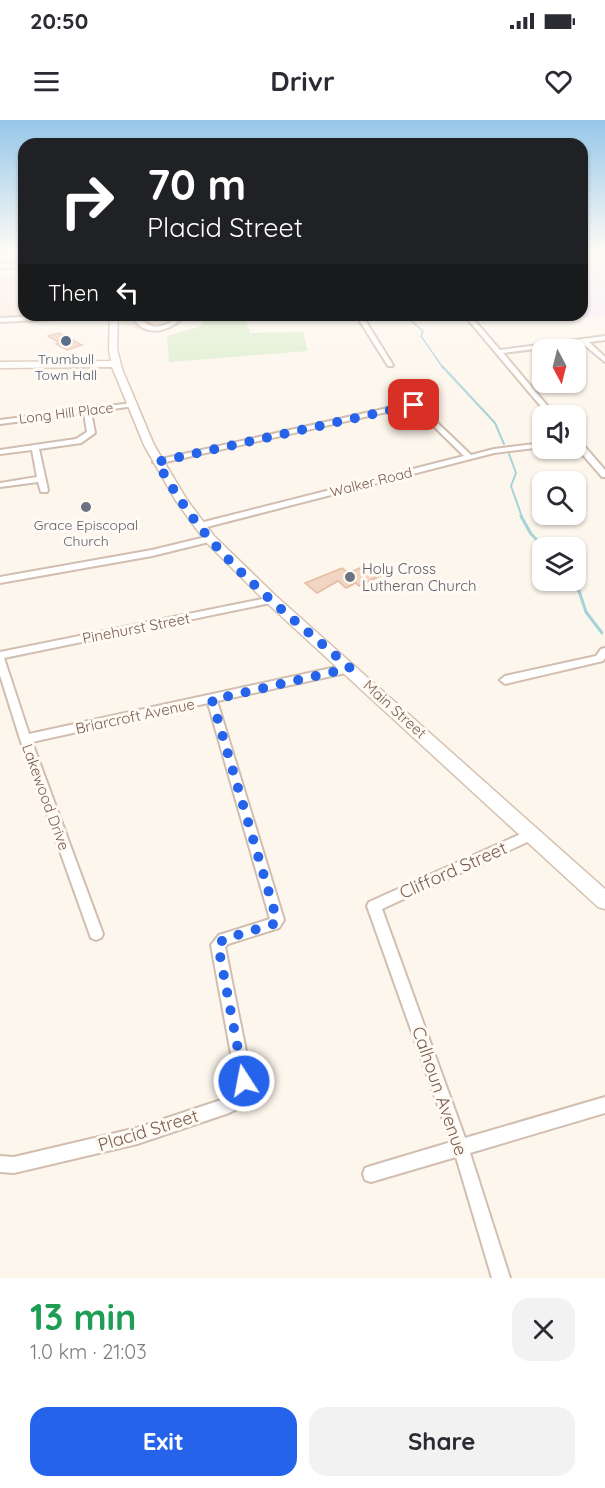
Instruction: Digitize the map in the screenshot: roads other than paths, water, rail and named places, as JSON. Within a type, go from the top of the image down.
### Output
[{"type":"main road","name":"Main Street","points":[[114,321],[116,363],[132,405],[157,462],[199,526],[272,600],[350,668],[605,901]]},
{"type":"main road","points":[[0,365],[116,363]]},
{"type":"street","points":[[0,320],[18,319]]},
{"type":"street","points":[[138,321],[142,325],[155,327],[173,324],[176,321]]},
{"type":"street","points":[[363,321],[390,365]]},
{"type":"street","points":[[472,321],[544,405]]},
{"type":"street","points":[[586,340],[605,338]]},
{"type":"street","points":[[586,342],[605,360]]},
{"type":"street","points":[[499,352],[532,347]]},
{"type":"street","points":[[403,393],[469,457]]},
{"type":"street","name":"Long Hill Place","points":[[0,422],[132,405]]},
{"type":"street","points":[[157,462],[414,405]]},
{"type":"street","points":[[0,452],[78,441],[85,438],[91,433],[87,411]]},
{"type":"street","name":"Walker Road","points":[[199,526],[469,457],[532,445]]},
{"type":"street","points":[[35,447],[40,480],[44,490]]},
{"type":"street","points":[[586,453],[605,475]]},
{"type":"street","points":[[0,485],[40,480]]},
{"type":"street","points":[[0,580],[132,557],[210,539]]},
{"type":"street","name":"Pinehurst Street","points":[[0,657],[272,600]]},
{"type":"street","points":[[505,680],[599,658],[605,651]]},
{"type":"street","name":"Lakewood Drive","points":[[0,657],[25,739],[96,933]]},
{"type":"street","name":"Briarcroft Avenue","points":[[25,739],[212,700],[350,668]]},
{"type":"street","name":"Placid Street","points":[[0,1164],[15,1165],[137,1136],[229,1105],[241,1094],[244,1081],[218,945],[224,939],[274,924],[277,920],[212,700]]},
{"type":"street","name":"Clifford Street","points":[[374,906],[532,834]]},
{"type":"street","name":"Calhoun Avenue","points":[[374,906],[461,1148],[501,1278]]},
{"type":"street","points":[[370,1174],[605,1105]]},
{"type":"waterway","points":[[411,321],[423,331],[421,336],[443,368]]},
{"type":"waterway","points":[[442,366],[495,423],[504,444]]},
{"type":"waterway","points":[[509,454],[516,473],[511,486],[522,517]]},
{"type":"waterway","points":[[521,516],[534,537]]},
{"type":"waterway","points":[[579,591],[586,612],[602,633]]},
{"type":"place","name":"Trumbull Town Hall","points":[[66,341]]},
{"type":"place","name":"Grace Episcopal Church","points":[[86,507]]},
{"type":"place","name":"Holy Cross Lutheran Church","points":[[350,577]]}]
